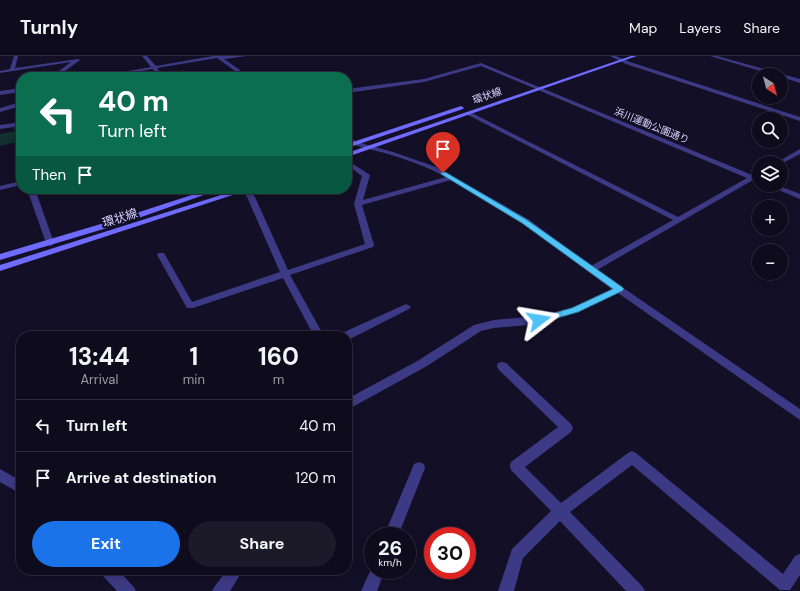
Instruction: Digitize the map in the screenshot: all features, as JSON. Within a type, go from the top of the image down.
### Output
[{"type":"street","points":[[12,70],[16,56]]},
{"type":"street","points":[[144,56],[157,72]]},
{"type":"street","points":[[127,72],[217,57],[245,56]]},
{"type":"street","name":"環状線","points":[[487,100],[617,57],[635,56]]},
{"type":"street","points":[[712,56],[755,68]]},
{"type":"street","points":[[217,57],[238,70],[237,72]]},
{"type":"street","points":[[617,57],[800,119]]},
{"type":"street","name":"環状線","points":[[354,143],[538,89],[617,57]]},
{"type":"street","points":[[0,72],[79,58]]},
{"type":"street","points":[[61,72],[79,58]]},
{"type":"street","name":"浜川運動公園通り","points":[[352,90],[424,80],[480,64],[530,86],[752,175]]},
{"type":"street","points":[[788,77],[800,81]]},
{"type":"street","points":[[0,93],[16,91]]},
{"type":"street","points":[[0,110],[16,105]]},
{"type":"street","points":[[466,110],[679,220]]},
{"type":"street","name":"環状線","points":[[352,153],[466,110]]},
{"type":"street","points":[[0,127],[16,125]]},
{"type":"street","points":[[354,143],[414,160],[434,168],[525,221],[591,270],[800,415]]},
{"type":"street","points":[[788,158],[800,151]]},
{"type":"street","points":[[161,255],[190,306],[370,245],[358,204],[366,175],[352,165]]},
{"type":"street","points":[[358,204],[452,178]]},
{"type":"street","points":[[591,270],[752,180]]},
{"type":"street","points":[[0,188],[16,184]]},
{"type":"street","points":[[788,192],[800,197]]},
{"type":"street","points":[[33,194],[50,243]]},
{"type":"street","name":"環状線","points":[[0,257],[50,243],[202,194]]},
{"type":"street","name":"環状線","points":[[0,268],[230,194]]},
{"type":"street","points":[[249,194],[285,274],[316,331]]},
{"type":"street","points":[[352,402],[422,363],[478,328],[494,324],[539,320],[558,315],[575,310],[619,289]]},
{"type":"street","points":[[352,333],[406,307]]},
{"type":"street","points":[[502,366],[567,428],[516,466],[637,591]]},
{"type":"street","points":[[506,591],[517,554],[560,512],[632,457],[785,585],[800,561]]},
{"type":"street","points":[[395,527],[419,468]]},
{"type":"street","points":[[0,475],[16,485]]},
{"type":"street","points":[[112,575],[128,591]]},
{"type":"street","points":[[220,591],[232,575]]},
{"type":"street","points":[[369,591],[374,579]]},
{"type":"green space","points":[[16,126],[16,142],[0,146],[0,134],[15,131],[14,127]]},
{"type":"route","points":[[443,173],[525,221],[619,289],[575,310],[539,320]]}]
